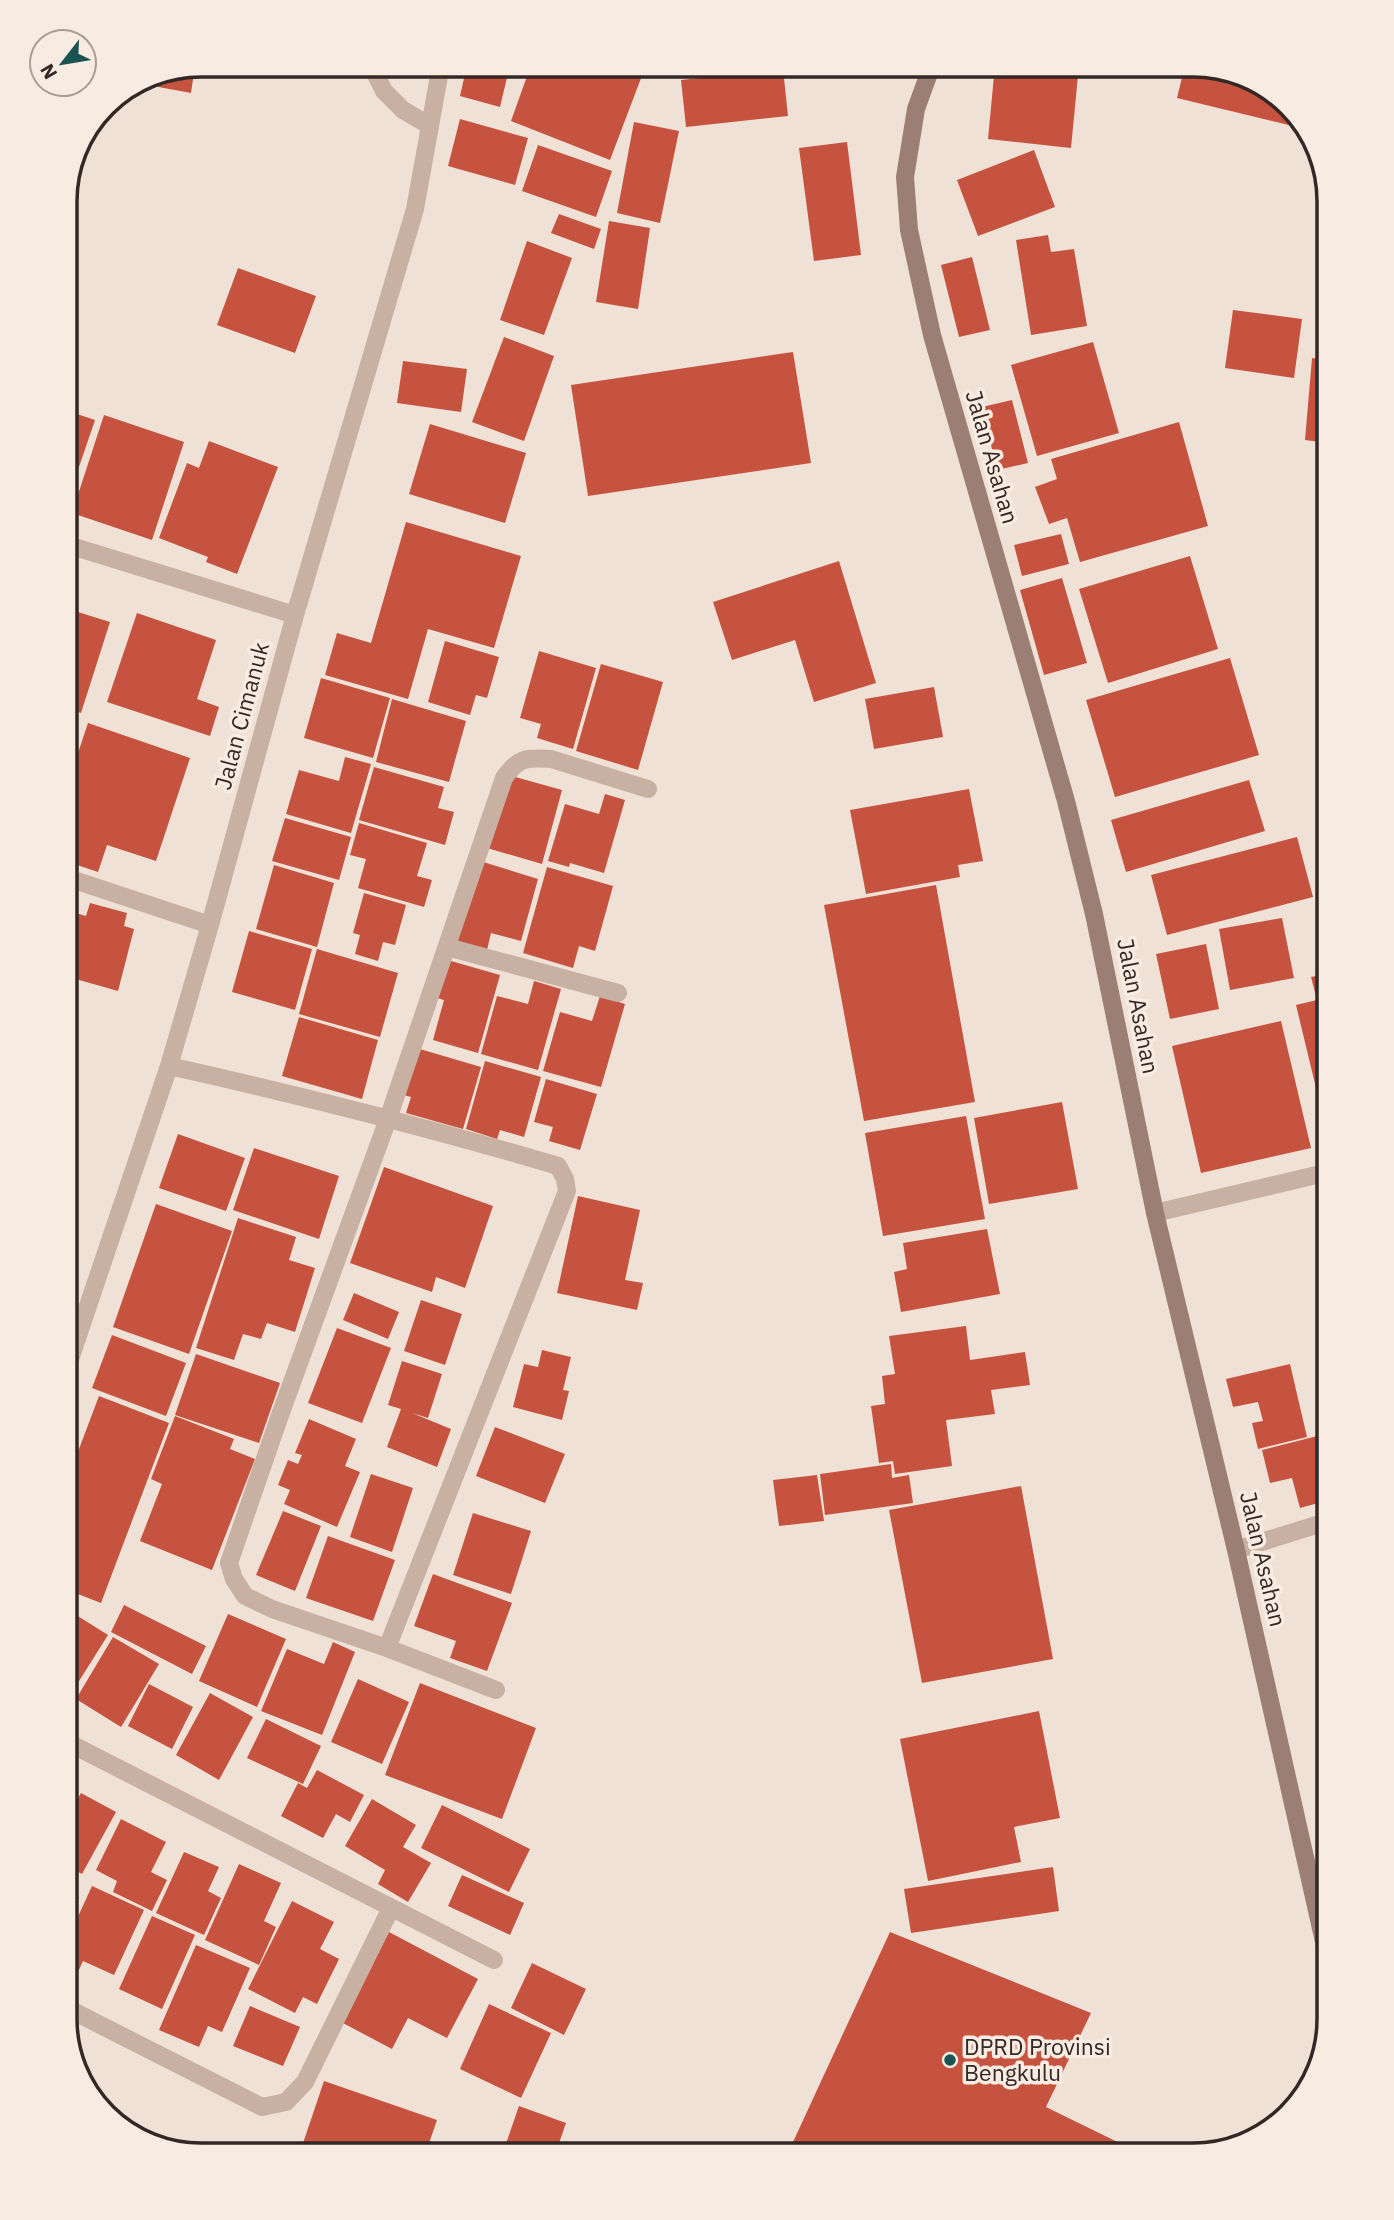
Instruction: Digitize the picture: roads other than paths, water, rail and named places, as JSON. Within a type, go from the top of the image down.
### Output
[{"type":"street","points":[[377,77],[384,91],[403,110],[430,126]]},
{"type":"street","name":"Jalan Cimanuk","points":[[77,1338],[169,1066],[210,925],[295,615],[415,209],[439,77]]},
{"type":"street","name":"Jalan Asahan","points":[[928,77],[916,109],[905,177],[909,230],[932,335],[1066,801],[1094,914],[1155,1213],[1236,1550],[1317,1911]]},
{"type":"street","points":[[77,548],[295,615]]},
{"type":"street","points":[[496,1690],[387,1648],[272,1609],[246,1596],[234,1579],[229,1563],[388,1119],[504,778],[513,764],[535,758],[551,759],[648,789]]},
{"type":"street","points":[[77,881],[210,925]]},
{"type":"street","points":[[447,947],[618,993]]},
{"type":"street","points":[[169,1066],[461,1137],[558,1166],[565,1179],[567,1191],[387,1648]]},
{"type":"street","points":[[1155,1213],[1317,1175]]},
{"type":"street","points":[[1236,1550],[1317,1525]]},
{"type":"street","points":[[77,1747],[494,1960]]},
{"type":"street","points":[[77,2013],[262,2107],[286,2102],[305,2082],[391,1908]]},
{"type":"place","name":"DPRD Provinsi Bengkulu","points":[[950,2060]]}]
